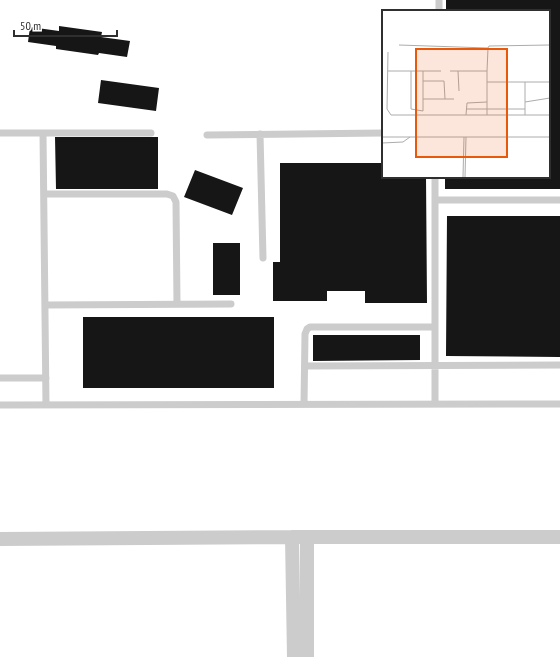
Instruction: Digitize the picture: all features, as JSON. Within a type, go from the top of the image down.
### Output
[{"type":"street","points":[[292,537],[294,657]]},
{"type":"street","points":[[307,537],[307,657]]},
{"type":"street","points":[[0,539],[560,537]]},
{"type":"lane","points":[[438,10],[439,0]]},
{"type":"lane","points":[[0,133],[151,132]]},
{"type":"lane","points":[[43,133],[46,405]]},
{"type":"lane","points":[[207,135],[382,133]]},
{"type":"lane","points":[[260,134],[263,258]]},
{"type":"lane","points":[[435,178],[435,404]]},
{"type":"lane","points":[[44,194],[167,194],[173,196],[176,202],[178,304]]},
{"type":"lane","points":[[435,200],[560,200]]},
{"type":"lane","points":[[45,305],[231,304]]},
{"type":"lane","points":[[304,404],[305,334],[307,329],[310,327],[435,326]]},
{"type":"lane","points":[[305,366],[560,365]]},
{"type":"lane","points":[[0,378],[46,378]]},
{"type":"lane","points":[[0,405],[560,404]]},
{"type":"building","points":[[446,0],[560,0],[560,189],[445,189],[445,178],[550,178],[550,10],[446,10]]},
{"type":"building","points":[[59,26],[102,32],[101,37],[130,41],[127,57],[99,53],[98,55],[56,49],[56,46],[28,42],[30,27],[59,31]]},
{"type":"building","points":[[101,80],[159,88],[156,111],[98,103]]},
{"type":"building","points":[[55,137],[158,137],[158,189],[56,189]]},
{"type":"building","points":[[280,163],[382,163],[382,178],[426,178],[427,303],[365,303],[365,291],[327,291],[327,301],[273,301],[273,262],[280,262]]},
{"type":"building","points":[[195,170],[243,188],[232,215],[184,197]]},
{"type":"building","points":[[447,216],[560,216],[560,357],[446,356]]},
{"type":"building","points":[[213,243],[240,243],[240,295],[213,295]]},
{"type":"building","points":[[83,317],[274,317],[274,388],[83,388]]},
{"type":"building","points":[[313,335],[420,335],[420,360],[313,361]]}]
